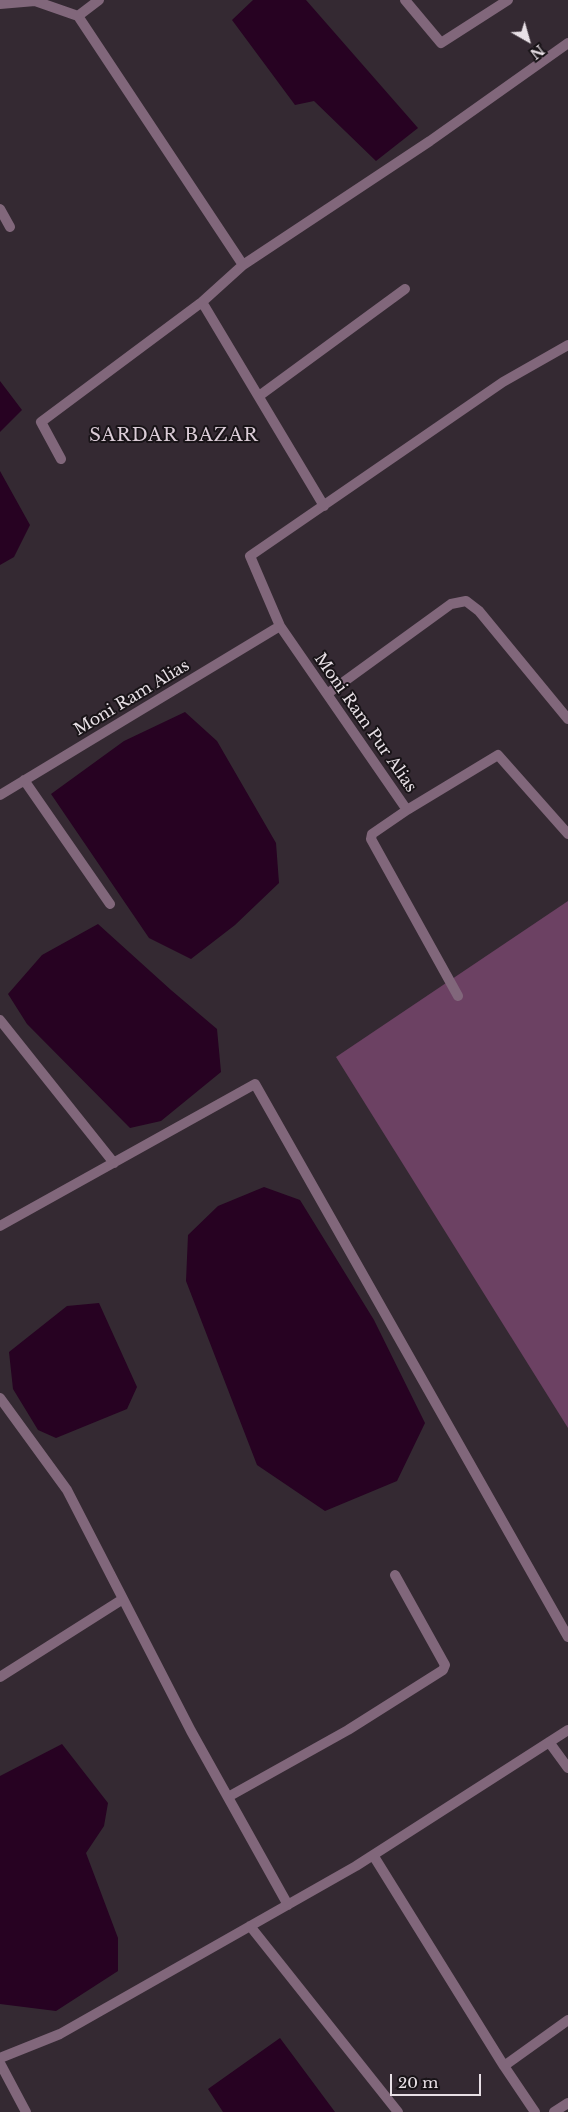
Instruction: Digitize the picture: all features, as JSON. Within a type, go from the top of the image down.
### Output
[{"type":"street","points":[[78,16],[99,0]]},
{"type":"street","points":[[405,0],[441,43],[508,0]]},
{"type":"street","points":[[0,4],[34,1],[78,16],[243,265]]},
{"type":"street","points":[[61,459],[41,422],[202,302],[243,265],[430,141],[568,42]]},
{"type":"street","points":[[0,209],[10,227]]},
{"type":"street","points":[[259,396],[405,289]]},
{"type":"street","points":[[202,302],[324,506],[504,382],[568,344]]},
{"type":"street","name":"Moni Ram Pur Alias","points":[[324,506],[250,556],[280,626],[407,810],[498,755],[568,834]]},
{"type":"street","points":[[327,694],[451,604],[466,600],[479,611],[568,718]]},
{"type":"street","name":"Moni Ram Alias","points":[[0,795],[280,626]]},
{"type":"street","points":[[24,780],[110,904]]},
{"type":"street","points":[[407,810],[372,834],[371,839],[458,996]]},
{"type":"street","points":[[0,1020],[114,1163]]},
{"type":"street","points":[[0,1226],[255,1084],[568,1637]]},
{"type":"street","points":[[0,1398],[67,1490],[191,1731],[288,1904]]},
{"type":"street","points":[[228,1797],[348,1730],[443,1670],[445,1665],[395,1575]]},
{"type":"street","points":[[0,1677],[123,1599]]},
{"type":"street","points":[[0,2058],[60,2034],[250,1926],[373,1854],[568,1730]]},
{"type":"street","points":[[549,1742],[568,1768]]},
{"type":"street","points":[[373,1854],[504,2066],[535,2112]]},
{"type":"street","points":[[250,1926],[398,2112]]},
{"type":"street","points":[[504,2066],[568,2020]]},
{"type":"street","points":[[0,2063],[26,2112]]},
{"type":"street","points":[[554,2112],[568,2103]]},
{"type":"shaded area","points":[[253,0],[306,0],[418,128],[376,161],[314,101],[295,105],[232,20]]},
{"type":"shaded area","points":[[0,381],[22,410],[0,432]]},
{"type":"shaded area","points":[[0,471],[30,525],[14,557],[0,565]]},
{"type":"shaded area","points":[[185,712],[217,741],[276,843],[279,883],[235,925],[191,959],[149,938],[51,794],[124,741]]},
{"type":"shaded area","points":[[568,901],[568,1428],[336,1057]]},
{"type":"shaded area","points":[[98,924],[217,1029],[221,1072],[161,1121],[130,1128],[27,1024],[8,994],[42,955]]},
{"type":"shaded area","points":[[264,1187],[300,1200],[374,1320],[425,1423],[397,1481],[325,1511],[257,1465],[186,1281],[188,1235],[218,1206]]},
{"type":"shaded area","points":[[99,1303],[137,1387],[127,1409],[56,1438],[38,1430],[13,1389],[9,1352],[67,1306]]},
{"type":"shaded area","points":[[62,1744],[108,1803],[104,1826],[86,1853],[118,1938],[118,1971],[56,2011],[0,2004],[0,1776]]},
{"type":"shaded area","points":[[280,2038],[335,2112],[223,2112],[208,2089]]},
{"type":"district","name":"SARDAR BAZAR","points":[[174,436]]}]
